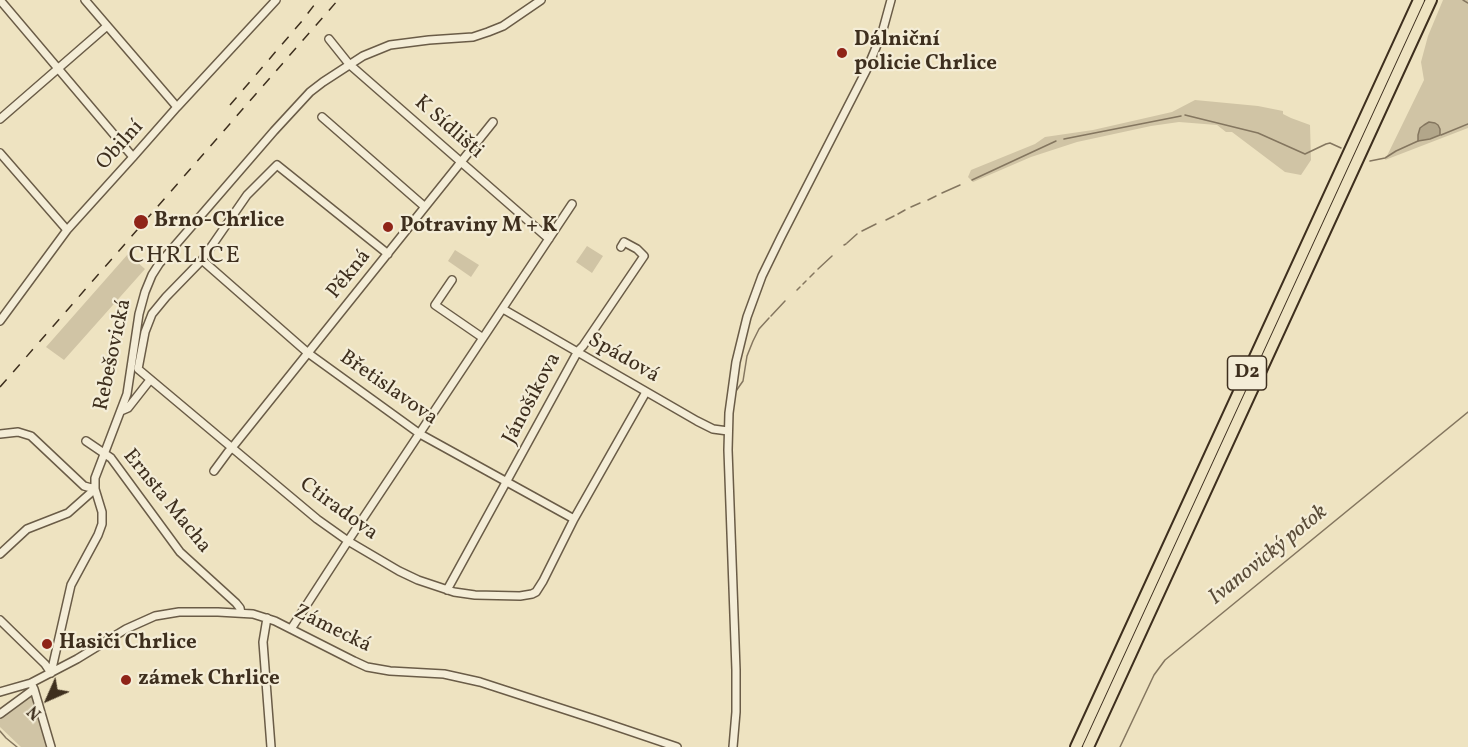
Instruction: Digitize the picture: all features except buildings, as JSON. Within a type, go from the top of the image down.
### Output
[{"type":"highway","name":"D2","points":[[1076,747],[1419,0]]},
{"type":"highway","name":"D2","points":[[1088,747],[1431,0]]},
{"type":"street","points":[[0,0],[134,157]]},
{"type":"street","points":[[85,0],[177,107]]},
{"type":"street","name":"Obilní","points":[[0,321],[67,230],[276,0]]},
{"type":"street","name":"Rebešovická","points":[[51,673],[71,585],[102,524],[102,512],[95,489],[95,478],[128,388],[136,327],[142,302],[159,264],[298,105],[323,82],[349,64],[370,52],[390,45],[473,37],[488,32],[503,26],[541,0]]},
{"type":"street","points":[[733,747],[736,690],[728,431],[736,363],[757,288],[867,69],[882,33],[891,0]]},
{"type":"street","points":[[0,119],[107,26]]},
{"type":"street","name":"K Sídlišti","points":[[329,39],[349,64],[549,239]]},
{"type":"street","points":[[322,117],[425,207]]},
{"type":"street","name":"Pěkná","points":[[214,471],[493,122]]},
{"type":"street","points":[[0,153],[67,230]]},
{"type":"street","points":[[121,411],[128,408],[150,380],[138,367],[145,332],[152,314],[202,260],[248,195],[277,165],[388,254]]},
{"type":"street","points":[[291,629],[572,204]]},
{"type":"street","name":"Jánošíkova","points":[[447,590],[578,351],[644,256],[624,242],[621,247]]},
{"type":"street","name":"Břetislavova","points":[[202,260],[308,353],[420,434],[574,519]]},
{"type":"street","points":[[452,280],[435,305],[483,338]]},
{"type":"street","name":"Spádová","points":[[503,309],[709,427],[728,431]]},
{"type":"street","name":"Ctiradova","points":[[150,380],[317,519],[348,541],[410,577],[447,590],[475,596],[528,595],[536,592],[574,519]]},
{"type":"street","points":[[574,519],[646,392]]},
{"type":"street","points":[[0,434],[18,432],[31,436],[84,486],[95,489]]},
{"type":"street","name":"Ernsta Macha","points":[[86,441],[111,458],[180,552],[236,603],[241,614]]},
{"type":"street","points":[[0,554],[27,529],[64,515],[95,489]]},
{"type":"street","name":"Zámecká","points":[[33,686],[51,673],[154,616],[179,612],[253,614],[291,629],[367,667],[390,671],[444,674],[480,682],[675,746]]},
{"type":"street","points":[[267,618],[263,642],[271,747]]},
{"type":"street","points":[[0,620],[45,664],[51,673]]},
{"type":"street","points":[[0,692],[33,686]]},
{"type":"street","points":[[0,714],[33,686]]},
{"type":"street","points":[[33,686],[51,747]]},
{"type":"shaded area","points":[[1443,0],[1468,0],[1468,128],[1385,160],[1424,80],[1421,62],[1428,36]]},
{"type":"shaded area","points":[[1195,100],[1258,106],[1283,111],[1283,114],[1310,125],[1311,160],[1301,175],[1285,172],[1232,132],[1226,132],[1217,125],[1179,122],[1077,142],[1031,157],[973,182],[968,177],[971,170],[1035,144],[1045,137],[1093,130],[1172,112]]},
{"type":"shaded area","points":[[1429,122],[1438,125],[1440,135],[1418,141],[1420,128]]},
{"type":"shaded area","points":[[587,246],[603,256],[592,273],[576,262]]},
{"type":"shaded area","points":[[455,250],[479,265],[471,277],[448,261]]},
{"type":"shaded area","points":[[128,254],[145,269],[64,360],[46,347]]},
{"type":"shaded area","points":[[30,696],[34,698],[48,747],[21,747],[0,727],[0,718]]},
{"type":"waterway","points":[[1463,0],[1468,3]]},
{"type":"waterway","points":[[1185,115],[1258,133],[1305,154],[1330,143],[1341,148]]},
{"type":"waterway","points":[[1064,139],[1181,116]]},
{"type":"waterway","points":[[1441,135],[1468,124]]},
{"type":"waterway","points":[[972,180],[1056,141]]},
{"type":"waterway","points":[[1370,161],[1385,158],[1418,141]]},
{"type":"waterway","points":[[942,193],[960,185]]},
{"type":"waterway","points":[[928,200],[936,196]]},
{"type":"waterway","points":[[911,207],[920,203]]},
{"type":"waterway","points":[[898,214],[905,210]]},
{"type":"waterway","points":[[886,220],[894,216]]},
{"type":"waterway","points":[[862,231],[876,224]]},
{"type":"waterway","points":[[847,243],[857,234]]},
{"type":"waterway","points":[[818,269],[832,256]]},
{"type":"waterway","points":[[810,277],[814,273]]},
{"type":"waterway","points":[[803,284],[806,281]]},
{"type":"waterway","points":[[797,290],[800,287]]},
{"type":"waterway","points":[[771,316],[785,301]]},
{"type":"waterway","points":[[736,391],[743,381],[747,356],[753,341],[759,329],[769,318]]},
{"type":"waterway","name":"Ivanovický potok","points":[[1120,747],[1154,675],[1165,660],[1468,412]]},
{"type":"waterway","points":[[0,731],[17,747]]},
{"type":"railway","points":[[230,105],[318,0]]},
{"type":"railway","points":[[0,387],[338,0]]},
{"type":"place","name":"Dálniční policie Chrlice","points":[[842,53]]},
{"type":"place","name":"Brno-Chrlice","points":[[141,222]]},
{"type":"place","name":"Potraviny M + K","points":[[388,227]]},
{"type":"place","name":"Hasiči Chrlice","points":[[47,644]]},
{"type":"place","name":"zámek Chrlice","points":[[126,680]]},
{"type":"district","name":"CHRLICE","points":[[185,258]]}]
